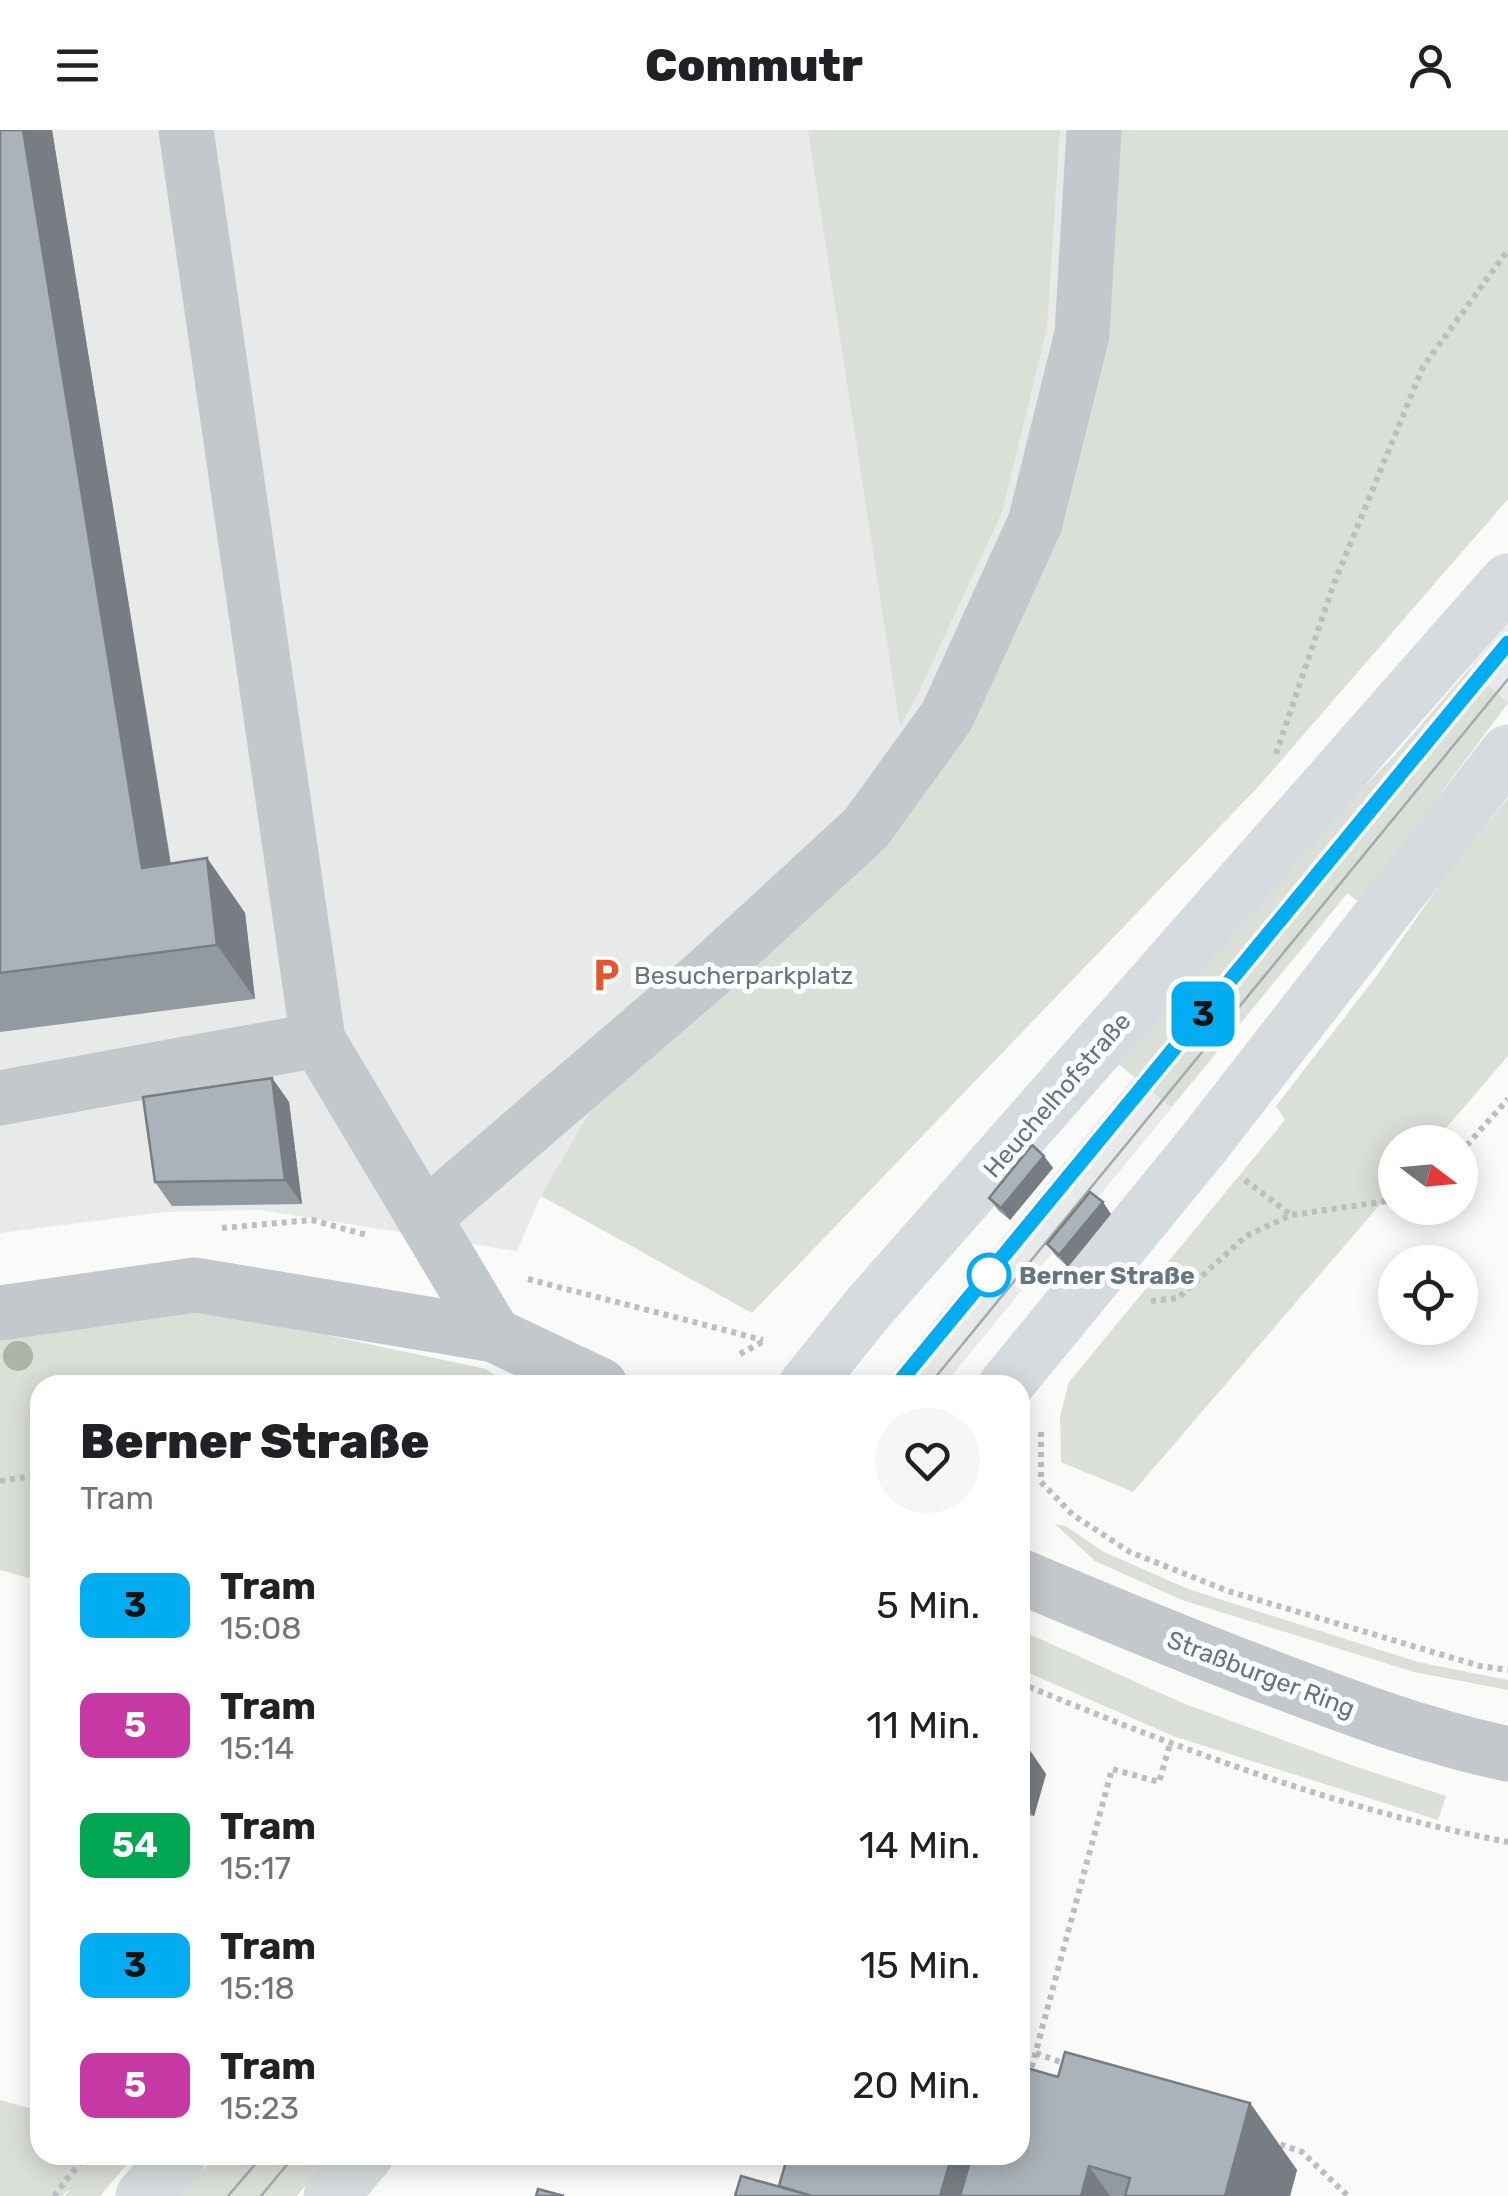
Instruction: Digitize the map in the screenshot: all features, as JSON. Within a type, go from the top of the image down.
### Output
[{"type":"main road","name":"Heuchelhofstraße","points":[[814,1375],[891,1282],[1508,581]]},
{"type":"main road","points":[[1014,1375],[1201,1147],[1508,752]]},
{"type":"main road","points":[[144,2196],[170,2165]]},
{"type":"main road","points":[[332,2196],[358,2165]]},
{"type":"street","points":[[186,130],[318,1040],[494,1335]]},
{"type":"street","points":[[424,1218],[705,976],[866,828],[947,716],[1035,523],[1082,334],[1094,130]]},
{"type":"street","points":[[0,1098],[318,1040]]},
{"type":"street","points":[[0,1313],[195,1285],[494,1335],[579,1375]]},
{"type":"street","name":"Straßburger Ring","points":[[1030,1580],[1356,1711],[1464,1745],[1508,1754]]},
{"type":"path","points":[[1275,756],[1333,586],[1423,368],[1508,250]]},
{"type":"path","points":[[1478,1133],[1508,1099]]},
{"type":"path","points":[[1144,1302],[1178,1298],[1246,1236],[1291,1215],[1378,1202]]},
{"type":"path","points":[[1042,1426],[1040,1482],[1074,1515],[1130,1552],[1228,1591],[1480,1666],[1508,1670]]},
{"type":"path","points":[[0,1481],[30,1477]]},
{"type":"path","points":[[1030,1687],[1170,1744],[1352,1802],[1508,1842]]},
{"type":"path","points":[[1030,2076],[1112,1769],[1159,1782],[1170,1744]]},
{"type":"path","points":[[1036,2053],[1072,2066]]},
{"type":"path","points":[[1267,2139],[1302,2152],[1348,2196]]},
{"type":"path","points":[[54,2196],[78,2165]]},
{"type":"shaded area","points":[[0,130],[1110,130],[971,712],[541,1196],[517,1251],[261,1210],[165,1212],[0,1233]]},
{"type":"shaded area","points":[[808,130],[1060,130],[1047,328],[1002,512],[900,726]]},
{"type":"shaded area","points":[[1110,130],[1508,130],[1508,499],[1259,786],[752,1313],[541,1196],[595,1103],[971,712]]},
{"type":"shaded area","points":[[1508,621],[1508,703],[952,1375],[890,1375]]},
{"type":"shaded area","points":[[1470,668],[1508,703],[1415,828],[1368,909],[1347,893],[1171,1107],[1116,1062],[1258,894],[1395,755]]},
{"type":"shaded area","points":[[1508,798],[1508,1056],[1449,1125],[1378,1125],[1378,1207],[1133,1492],[1061,1462],[1060,1417],[1069,1382],[1285,1120],[1276,1106],[1375,978],[1449,871]]},
{"type":"shaded area","points":[[196,1307],[486,1369],[494,1375],[30,1375],[30,1578],[0,1570],[0,1331]]},
{"type":"shaded area","points":[[1055,1524],[1066,1526],[1102,1551],[1188,1589],[1418,1662],[1508,1680],[1508,1690],[1414,1672],[1182,1600],[1095,1561]]},
{"type":"shaded area","points":[[1030,1634],[1185,1704],[1446,1796],[1438,1820],[1173,1736],[1030,1673]]},
{"type":"shaded area","points":[[0,2100],[30,2108],[30,2165],[126,2165],[100,2196],[65,2196],[70,2189],[62,2196],[0,2196]]},
{"type":"shaded area","points":[[207,2165],[322,2165],[297,2196],[179,2196]]},
{"type":"building","points":[[0,130],[23,130],[142,868],[207,858],[217,945],[0,973]]},
{"type":"building","points":[[272,1078],[285,1180],[155,1182],[143,1097]]},
{"type":"building","points":[[1032,1145],[1044,1156],[1001,1208],[989,1198]]},
{"type":"building","points":[[1090,1192],[1103,1202],[1059,1255],[1047,1244]]},
{"type":"building","points":[[1065,2052],[1250,2103],[1225,2196],[1125,2196],[1130,2178],[1089,2166],[1081,2196],[960,2196],[969,2165],[1030,2165],[1030,2069],[1058,2077]]},
{"type":"building","points":[[785,2165],[949,2165],[940,2196],[812,2196],[779,2186]]},
{"type":"building","points":[[741,2176],[812,2196],[735,2196]]},
{"type":"building","points":[[538,2189],[564,2196],[536,2196]]},
{"type":"tram line","points":[[905,1375],[1508,642]]},
{"type":"tram line","name":"3","points":[[905,1375],[1508,643]]},
{"type":"tram line","points":[[937,1375],[1508,679]]},
{"type":"tram line","points":[[228,2196],[254,2165]]},
{"type":"tram line","points":[[261,2196],[287,2165]]},
{"type":"place","name":"Besucherparkplatz","points":[[606,975]]},
{"type":"place","name":"Berner Straße","points":[[989,1275]]}]
